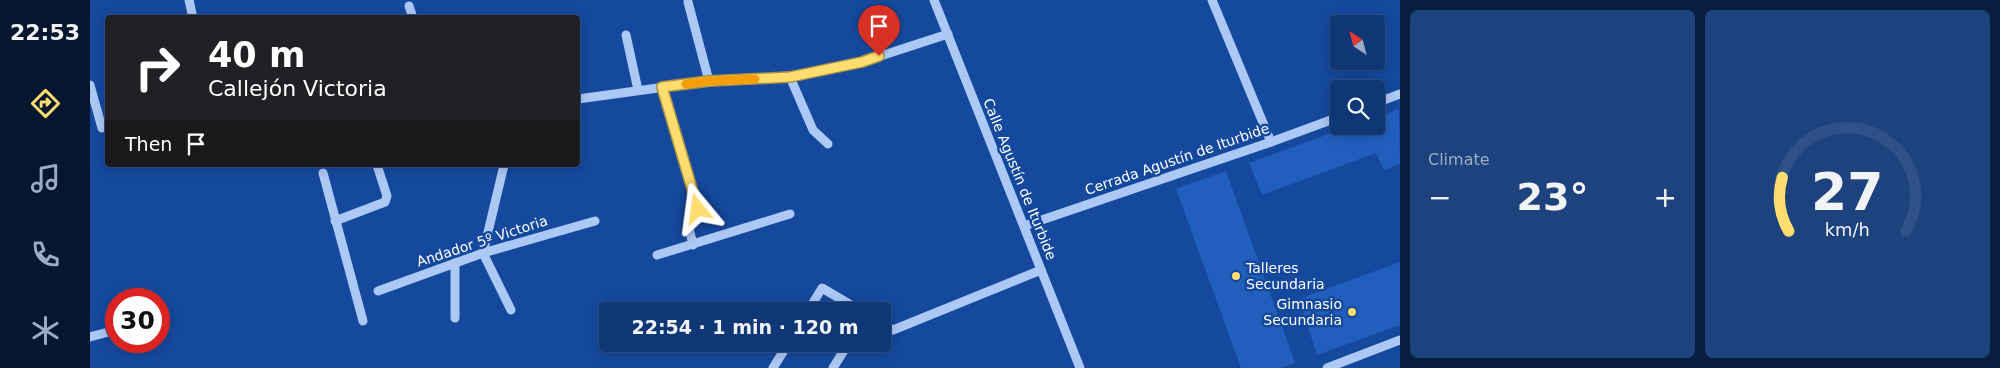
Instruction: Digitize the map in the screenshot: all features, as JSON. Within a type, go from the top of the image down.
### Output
[{"type":"street","points":[[189,0],[192,15]]},
{"type":"street","points":[[1212,0],[1270,142]]},
{"type":"street","name":"Calle Agustín de Iturbide","points":[[937,1],[948,34],[1080,368]]},
{"type":"street","points":[[688,2],[709,81]]},
{"type":"street","points":[[409,6],[412,15]]},
{"type":"street","points":[[580,99],[709,81],[790,77],[862,62],[948,34]]},
{"type":"street","points":[[626,35],[638,90]]},
{"type":"street","points":[[790,77],[813,130],[828,144]]},
{"type":"street","points":[[90,85],[102,128]]},
{"type":"street","points":[[662,87],[698,209],[689,228],[693,244]]},
{"type":"street","points":[[1385,100],[1400,94]]},
{"type":"street","name":"Cerrada Agustín de Iturbide","points":[[1024,226],[1330,120]]},
{"type":"street","points":[[335,221],[386,202],[387,196],[378,167]]},
{"type":"street","points":[[504,167],[483,253],[511,310]]},
{"type":"street","points":[[323,173],[363,321]]},
{"type":"street","points":[[657,255],[790,214]]},
{"type":"street","name":"Andador 5º Victoria","points":[[378,291],[483,253],[595,221]]},
{"type":"street","points":[[454,263],[455,318]]},
{"type":"street","points":[[891,329],[893,330],[1041,270]]},
{"type":"street","points":[[813,302],[822,288],[846,302]]},
{"type":"street","points":[[90,337],[105,333]]},
{"type":"street","points":[[1327,368],[1400,340]]},
{"type":"street","points":[[773,368],[783,352]]},
{"type":"street","points":[[833,368],[843,352]]},
{"type":"building","points":[[1399,109],[1400,164],[1384,170],[1376,153],[1262,195],[1249,163],[1330,134],[1385,135],[1385,114]]},
{"type":"building","name":"Talleres Secundaria","points":[[1226,171],[1295,363],[1281,368],[1241,368],[1176,189]]},
{"type":"building","name":"Gimnasio Secundaria","points":[[1400,262],[1400,325],[1317,355],[1299,299]]},
{"type":"slow traffic","points":[[686,84],[755,79]]},
{"type":"place","name":"Talleres Secundaria","points":[[1236,276]]},
{"type":"place","name":"Gimnasio Secundaria","points":[[1352,312]]},
{"type":"route","points":[[698,209],[662,87],[709,81],[790,77],[862,62],[879,56]]}]
